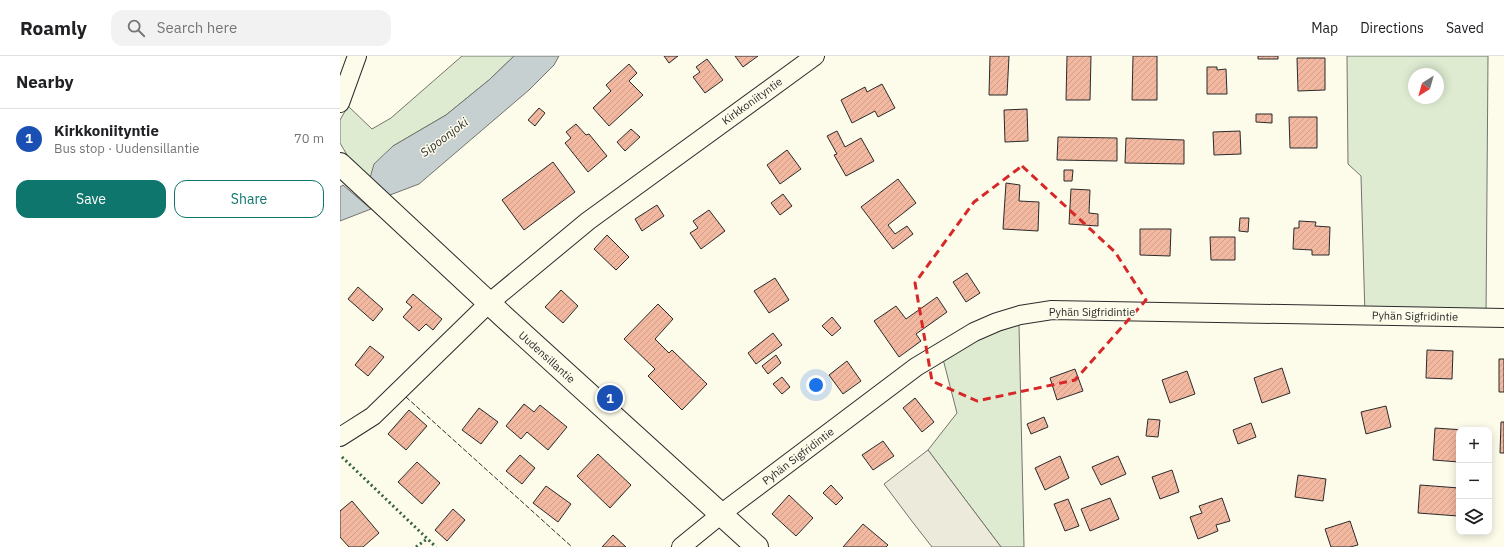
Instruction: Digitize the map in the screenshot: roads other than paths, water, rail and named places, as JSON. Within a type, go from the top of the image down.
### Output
[{"type":"street","points":[[340,103],[357,56]]},
{"type":"street","name":"Kirkkoniityntie","points":[[340,437],[373,416],[489,303],[588,220],[815,56]]},
{"type":"street","name":"Uudensillantie","points":[[342,165],[489,303],[757,547]]},
{"type":"street","name":"Pyhän Sigfridintie","points":[[681,547],[721,514],[916,367],[974,332],[997,322],[1020,315],[1052,310],[1504,318]]},
{"type":"water","name":"Sipoonjoki","points":[[514,56],[559,56],[554,65],[529,90],[419,184],[390,195],[370,178],[374,164],[393,146],[446,115],[489,80]]},
{"type":"water","points":[[343,185],[371,209],[340,221],[340,187]]},
{"type":"place","name":"Kirkkoniityntie","points":[[610,398]]}]
